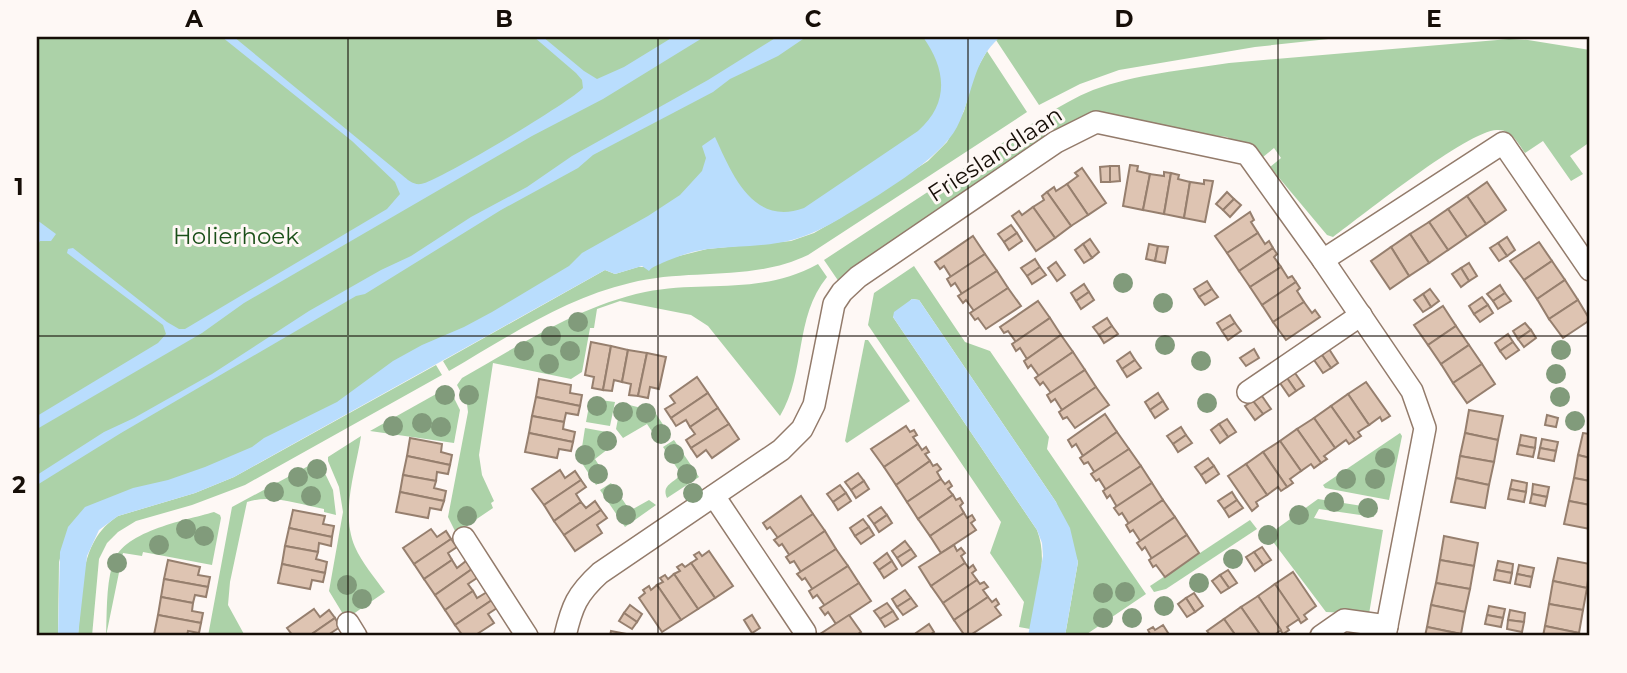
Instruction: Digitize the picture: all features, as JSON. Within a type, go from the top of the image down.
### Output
[{"type":"street","name":"Frieslandlaan","points":[[565,636],[572,608],[582,589],[617,561],[781,450],[802,429],[814,405],[834,304],[858,277],[1056,142],[1096,122],[1247,153],[1412,391],[1425,428],[1386,631]]},
{"type":"street","points":[[1323,260],[1503,144],[1590,270]]},
{"type":"street","points":[[1248,392],[1361,315]]},
{"type":"street","points":[[714,496],[805,632]]},
{"type":"street","points":[[464,538],[527,636]]},
{"type":"street","points":[[1321,636],[1344,620],[1386,631]]},
{"type":"green space","name":"Holierhoek","points":[[37,37],[976,37],[938,139],[801,223],[609,260],[225,469],[68,530],[59,562],[58,636],[37,636]]},
{"type":"green space","points":[[1000,37],[1347,37],[1255,47],[1119,70],[1080,84],[1039,105],[996,40]]},
{"type":"green space","points":[[1509,39],[1590,50],[1590,142],[1570,156],[1583,174],[1571,181],[1543,141],[1525,153],[1510,134],[1497,130],[1483,134],[1440,158],[1333,237],[1327,235],[1270,167],[1281,158],[1274,148],[1263,157],[1227,137],[1195,133],[1056,133],[1044,116],[1093,90],[1160,73],[1229,63]]},
{"type":"green space","points":[[987,51],[1027,112],[808,255],[765,269],[675,276],[630,283],[582,298],[536,320],[449,371],[443,361],[605,270],[615,274],[638,267],[652,267],[671,258],[707,249],[791,241],[814,233],[928,161],[947,142],[964,111],[975,72]]},
{"type":"green space","points":[[1036,121],[1047,139],[839,282],[824,260]]},
{"type":"green space","points":[[818,264],[827,277],[809,310],[794,382],[780,416],[708,326],[691,315],[620,301],[597,309],[594,328],[590,328],[582,372],[571,379],[493,363],[479,455],[482,475],[494,501],[491,503],[493,508],[456,533],[448,517],[468,412],[457,385],[462,378],[550,328],[621,298],[668,289],[754,284],[796,274]]},
{"type":"green space","points":[[914,266],[965,342],[990,351],[1049,437],[1047,449],[1146,594],[1084,636],[1065,636],[1078,562],[1056,502],[919,300],[912,299],[893,317],[1037,530],[1042,567],[1030,629],[1019,627],[1024,602],[990,553],[1001,522],[868,325],[874,293]]},
{"type":"green space","points":[[865,340],[868,340],[910,401],[847,443],[845,441]]},
{"type":"green space","points":[[436,365],[442,375],[245,485],[192,505],[136,521],[118,532],[107,543],[99,559],[92,636],[78,636],[84,570],[89,554],[95,540],[118,516],[195,493],[234,477]]},
{"type":"green space","points":[[445,389],[451,392],[460,410],[454,443],[370,431]]},
{"type":"green space","points":[[593,399],[615,402],[610,426],[586,422],[590,401]]},
{"type":"green space","points":[[621,403],[654,411],[670,435],[659,442],[647,424],[623,438],[616,429]]},
{"type":"green space","points":[[585,428],[612,433],[617,442],[595,459],[607,478],[596,485],[580,460]]},
{"type":"green space","points":[[1400,433],[1402,436],[1389,500],[1325,488],[1323,485]]},
{"type":"green space","points":[[361,436],[349,505],[351,534],[361,559],[385,592],[346,619],[329,591],[343,512],[339,487],[328,457]]},
{"type":"green space","points":[[674,440],[699,477],[667,498],[667,487],[681,474],[663,447]]},
{"type":"green space","points":[[320,463],[333,490],[336,515],[324,512],[324,509],[285,501],[266,499],[247,502],[230,582],[228,605],[245,636],[208,636],[232,507],[312,464]]},
{"type":"green space","points":[[611,483],[629,509],[649,500],[656,505],[625,527],[600,490]]},
{"type":"green space","points":[[1318,499],[1375,508],[1374,517],[1319,509],[1314,518],[1383,530],[1369,614],[1326,612],[1268,535]]},
{"type":"green space","points":[[214,512],[221,518],[212,565],[143,552],[142,556],[123,553],[106,636],[109,583],[117,554],[127,544],[155,529]]},
{"type":"green space","points":[[1250,520],[1257,529],[1166,589],[1154,592],[1150,586]]},
{"type":"water","points":[[222,37],[234,37],[406,179],[421,184],[531,124],[583,88],[582,80],[576,73],[534,37],[543,37],[597,79],[624,67],[673,37],[704,37],[603,99],[532,136],[244,303],[202,333],[37,429],[37,416],[158,343],[166,334],[163,325],[67,253],[68,249],[73,248],[167,322],[179,329],[185,329],[387,209],[400,194],[395,182],[352,141]]},
{"type":"water","points":[[777,37],[806,37],[778,56],[730,79],[713,92],[593,155],[578,168],[501,210],[365,294],[356,296],[37,485],[37,475],[104,432],[212,374],[309,311],[411,256],[471,217],[527,187],[572,156],[708,80]]},
{"type":"water","points":[[923,37],[1000,37],[991,46],[978,68],[957,127],[936,152],[905,177],[835,221],[799,238],[771,244],[696,251],[662,263],[649,271],[642,266],[615,274],[605,270],[234,477],[195,493],[118,516],[99,530],[87,556],[78,636],[58,636],[60,552],[68,527],[85,507],[133,488],[168,480],[205,467],[252,447],[264,438],[337,402],[393,361],[492,312],[569,266],[582,253],[680,195],[702,171],[706,158],[702,146],[715,137],[737,181],[758,204],[771,210],[786,212],[804,208],[918,131],[936,109],[940,97],[940,73],[931,49]]},
{"type":"water","points":[[37,220],[56,234],[51,241],[40,241],[37,246]]},
{"type":"water","points":[[912,299],[919,300],[1056,502],[1070,528],[1078,562],[1065,636],[1028,636],[1043,556],[1042,543],[1037,530],[893,317],[894,312]]},
{"type":"building","points":[[1130,165],[1138,166],[1137,171],[1150,174],[1143,210],[1123,206]]},
{"type":"building","points":[[1110,166],[1119,166],[1120,181],[1110,182]]},
{"type":"building","points":[[1110,166],[1110,182],[1101,182],[1100,167]]},
{"type":"building","points":[[1082,168],[1106,203],[1088,215],[1067,184],[1078,176],[1075,173]]},
{"type":"building","points":[[1164,172],[1171,173],[1164,214],[1143,210],[1150,174],[1164,176]]},
{"type":"building","points":[[1171,173],[1179,175],[1178,179],[1190,182],[1184,218],[1164,214]]},
{"type":"building","points":[[1204,180],[1213,181],[1205,222],[1184,218],[1190,182],[1204,184]]},
{"type":"building","points":[[1487,182],[1506,210],[1486,224],[1467,196]]},
{"type":"building","points":[[1067,184],[1088,215],[1071,226],[1047,192],[1054,187],[1056,191]]},
{"type":"building","points":[[1047,192],[1071,226],[1055,238],[1033,207],[1044,200],[1042,196]]},
{"type":"building","points":[[1227,192],[1234,199],[1223,210],[1216,204]]},
{"type":"building","points":[[1467,196],[1486,224],[1467,237],[1448,209]]},
{"type":"building","points":[[1234,199],[1241,205],[1230,217],[1223,210]]},
{"type":"building","points":[[1033,207],[1055,238],[1036,251],[1012,216],[1019,211],[1022,215]]},
{"type":"building","points":[[1448,209],[1467,237],[1448,250],[1429,222]]},
{"type":"building","points":[[1250,212],[1254,220],[1251,222],[1258,233],[1227,253],[1215,236]]},
{"type":"building","points":[[1429,222],[1448,250],[1429,263],[1410,234]]},
{"type":"building","points":[[1011,225],[1017,233],[1004,242],[998,234]]},
{"type":"building","points":[[1017,233],[1022,241],[1009,250],[1004,242]]},
{"type":"building","points":[[1258,233],[1265,244],[1269,241],[1273,248],[1239,271],[1227,253]]},
{"type":"building","points":[[1410,234],[1429,263],[1409,276],[1391,247]]},
{"type":"building","points":[[973,236],[985,254],[951,277],[944,266],[940,269],[935,262]]},
{"type":"building","points":[[1507,237],[1515,250],[1507,256],[1498,243]]},
{"type":"building","points":[[1090,239],[1099,252],[1092,258],[1083,244]]},
{"type":"building","points":[[1539,242],[1552,261],[1524,280],[1510,261]]},
{"type":"building","points":[[1498,243],[1507,256],[1499,261],[1490,248]]},
{"type":"building","points":[[1083,244],[1092,258],[1084,263],[1075,250]]},
{"type":"building","points":[[1149,244],[1158,246],[1155,261],[1146,259]]},
{"type":"building","points":[[1158,246],[1168,247],[1165,263],[1155,261]]},
{"type":"building","points":[[1391,247],[1409,276],[1390,289],[1371,261]]},
{"type":"building","points":[[1273,248],[1277,254],[1274,257],[1281,267],[1250,287],[1239,271]]},
{"type":"building","points":[[985,254],[997,271],[962,294],[955,283],[951,286],[947,279]]},
{"type":"building","points":[[1035,259],[1040,267],[1027,276],[1021,268]]},
{"type":"building","points":[[1552,261],[1565,280],[1537,299],[1524,280]]},
{"type":"building","points":[[1056,262],[1065,275],[1057,281],[1048,268]]},
{"type":"building","points":[[1469,263],[1477,276],[1469,281],[1461,268]]},
{"type":"building","points":[[1040,267],[1046,275],[1032,284],[1027,276]]},
{"type":"building","points":[[1281,267],[1288,278],[1292,276],[1296,282],[1262,305],[1250,287]]},
{"type":"building","points":[[1461,268],[1469,281],[1461,287],[1452,274]]},
{"type":"building","points":[[997,271],[1008,288],[974,311],[966,300],[963,303],[958,296]]},
{"type":"building","points":[[1565,280],[1578,300],[1549,319],[1537,299]]},
{"type":"building","points":[[1207,281],[1212,289],[1199,297],[1194,289]]},
{"type":"building","points":[[1296,282],[1300,288],[1297,291],[1304,302],[1273,322],[1262,305]]},
{"type":"building","points":[[1084,284],[1089,292],[1076,301],[1071,293]]},
{"type":"building","points":[[1500,285],[1505,293],[1493,301],[1487,294]]},
{"type":"building","points":[[1008,288],[1021,306],[986,329],[978,318],[975,320],[970,313]]},
{"type":"building","points":[[1212,289],[1218,297],[1205,305],[1199,297]]},
{"type":"building","points":[[1430,289],[1439,301],[1431,307],[1423,294]]},
{"type":"building","points":[[1089,292],[1094,300],[1081,309],[1076,301]]},
{"type":"building","points":[[1505,293],[1511,301],[1498,309],[1493,301]]},
{"type":"building","points":[[1423,294],[1431,307],[1423,312],[1414,300]]},
{"type":"building","points":[[1482,297],[1488,305],[1474,314],[1469,306]]},
{"type":"building","points":[[1578,300],[1590,320],[1563,338],[1549,319]]},
{"type":"building","points":[[1038,301],[1050,318],[1016,342],[1008,331],[1004,333],[1000,327]]},
{"type":"building","points":[[1304,302],[1312,313],[1315,310],[1320,317],[1286,340],[1273,322]]},
{"type":"building","points":[[1488,305],[1493,313],[1480,322],[1474,314]]},
{"type":"building","points":[[1443,306],[1456,326],[1428,345],[1414,325]]},
{"type":"building","points":[[1230,315],[1235,323],[1222,331],[1217,323]]},
{"type":"building","points":[[1050,318],[1061,335],[1027,359],[1020,348],[1016,351],[1012,344]]},
{"type":"building","points":[[1107,318],[1112,326],[1099,335],[1093,327]]},
{"type":"building","points":[[1235,323],[1241,331],[1228,340],[1222,331]]},
{"type":"building","points":[[1525,323],[1531,330],[1518,339],[1513,331]]},
{"type":"building","points":[[1112,326],[1118,334],[1104,343],[1099,335]]},
{"type":"building","points":[[1456,326],[1469,345],[1441,364],[1428,345]]},
{"type":"building","points":[[1531,330],[1536,338],[1524,347],[1518,339]]},
{"type":"building","points":[[1508,334],[1513,342],[1500,351],[1495,343]]},
{"type":"building","points":[[1061,335],[1073,352],[1039,376],[1031,365],[1028,368],[1024,361]]},
{"type":"building","points":[[591,342],[611,346],[603,390],[592,388],[594,377],[585,375]]},
{"type":"building","points":[[1513,342],[1519,350],[1506,359],[1500,351]]},
{"type":"building","points":[[1469,345],[1482,364],[1453,383],[1441,364]]},
{"type":"building","points":[[611,346],[628,350],[622,382],[614,380],[612,391],[603,390]]},
{"type":"building","points":[[1254,349],[1259,358],[1246,366],[1240,358]]},
{"type":"building","points":[[1329,349],[1338,363],[1331,368],[1322,355]]},
{"type":"building","points":[[628,350],[647,353],[638,396],[629,395],[631,384],[622,382]]},
{"type":"building","points":[[1073,352],[1085,370],[1051,393],[1043,382],[1040,385],[1035,378]]},
{"type":"building","points":[[1130,352],[1135,360],[1122,369],[1117,361]]},
{"type":"building","points":[[647,353],[666,357],[659,389],[650,387],[648,398],[638,396]]},
{"type":"building","points":[[1322,355],[1331,368],[1323,373],[1314,360]]},
{"type":"building","points":[[1135,360],[1141,368],[1127,377],[1122,369]]},
{"type":"building","points":[[1482,364],[1495,384],[1467,403],[1453,383]]},
{"type":"building","points":[[1085,370],[1096,387],[1062,410],[1055,399],[1051,402],[1047,395]]},
{"type":"building","points":[[1295,373],[1304,386],[1296,391],[1287,378]]},
{"type":"building","points":[[697,377],[708,393],[671,418],[665,409],[675,403],[670,396]]},
{"type":"building","points":[[1287,378],[1296,391],[1289,396],[1280,383]]},
{"type":"building","points":[[539,379],[571,385],[570,393],[582,395],[580,406],[536,397]]},
{"type":"building","points":[[1366,382],[1390,416],[1382,421],[1380,417],[1369,425],[1348,394]]},
{"type":"building","points":[[1096,387],[1109,405],[1075,428],[1067,417],[1063,419],[1059,412]]},
{"type":"building","points":[[708,393],[718,408],[690,427],[686,420],[676,426],[671,418]]},
{"type":"building","points":[[1158,393],[1163,401],[1150,410],[1145,402]]},
{"type":"building","points":[[1348,394],[1369,425],[1358,432],[1361,436],[1355,440],[1331,406]]},
{"type":"building","points":[[1262,396],[1271,409],[1263,414],[1253,401]]},
{"type":"building","points":[[536,397],[580,406],[578,415],[566,413],[564,422],[532,416]]},
{"type":"building","points":[[1163,401],[1168,409],[1155,418],[1150,410]]},
{"type":"building","points":[[1253,401],[1263,414],[1255,420],[1245,406]]},
{"type":"building","points":[[1331,406],[1355,440],[1349,444],[1346,440],[1335,448],[1314,418]]},
{"type":"building","points":[[718,408],[729,424],[691,448],[686,440],[695,434],[690,427]]},
{"type":"building","points":[[1469,410],[1503,416],[1498,440],[1465,433]]},
{"type":"building","points":[[1105,414],[1117,432],[1083,456],[1076,444],[1072,447],[1068,440]]},
{"type":"building","points":[[1547,415],[1558,418],[1556,427],[1545,425]]},
{"type":"building","points":[[532,416],[564,422],[563,429],[575,432],[573,442],[529,433]]},
{"type":"building","points":[[1314,418],[1335,448],[1324,456],[1327,459],[1321,463],[1297,429]]},
{"type":"building","points":[[1227,419],[1236,432],[1228,437],[1219,424]]},
{"type":"building","points":[[729,424],[739,439],[712,458],[706,450],[697,457],[691,448]]},
{"type":"building","points":[[1219,424],[1228,437],[1220,443],[1211,430]]},
{"type":"building","points":[[906,426],[910,432],[914,430],[917,435],[913,437],[918,444],[884,467],[871,449]]},
{"type":"building","points":[[1181,427],[1186,435],[1173,444],[1167,436]]},
{"type":"building","points":[[1297,429],[1321,463],[1314,468],[1311,464],[1301,471],[1280,441]]},
{"type":"building","points":[[1117,432],[1129,449],[1095,473],[1088,462],[1084,464],[1080,458]]},
{"type":"building","points":[[529,433],[573,442],[571,451],[559,449],[557,458],[525,452]]},
{"type":"building","points":[[1465,433],[1498,440],[1494,462],[1460,456]]},
{"type":"building","points":[[1583,433],[1590,434],[1590,458],[1578,455]]},
{"type":"building","points":[[1186,435],[1192,443],[1178,452],[1173,444]]},
{"type":"building","points":[[1521,435],[1536,438],[1535,448],[1519,445]]},
{"type":"building","points":[[410,438],[442,444],[441,452],[452,455],[450,465],[407,456]]},
{"type":"building","points":[[1542,439],[1558,442],[1556,451],[1540,448]]},
{"type":"building","points":[[1280,441],[1301,471],[1290,479],[1293,483],[1287,487],[1263,452]]},
{"type":"building","points":[[918,444],[922,450],[926,447],[929,452],[925,454],[930,461],[896,485],[884,467]]},
{"type":"building","points":[[1519,445],[1535,448],[1533,457],[1517,454]]},
{"type":"building","points":[[1540,448],[1556,451],[1554,461],[1538,458]]},
{"type":"building","points":[[1129,449],[1141,466],[1106,490],[1099,479],[1096,481],[1091,474]]},
{"type":"building","points":[[1263,452],[1287,487],[1281,491],[1278,487],[1267,495],[1246,464]]},
{"type":"building","points":[[1578,455],[1590,458],[1590,481],[1574,478]]},
{"type":"building","points":[[407,456],[450,465],[448,474],[437,472],[436,481],[403,475]]},
{"type":"building","points":[[1460,456],[1494,462],[1489,485],[1456,478]]},
{"type":"building","points":[[1208,458],[1214,466],[1201,475],[1195,467]]},
{"type":"building","points":[[930,461],[933,466],[937,464],[941,469],[937,472],[941,479],[907,502],[896,485]]},
{"type":"building","points":[[1246,464],[1267,495],[1256,502],[1258,506],[1252,511],[1228,476]]},
{"type":"building","points":[[1141,466],[1152,483],[1117,507],[1110,495],[1107,498],[1103,491]]},
{"type":"building","points":[[1214,466],[1219,474],[1206,483],[1201,475]]},
{"type":"building","points":[[560,470],[565,478],[575,471],[581,480],[544,505],[532,489]]},
{"type":"building","points":[[858,473],[864,481],[851,490],[845,482]]},
{"type":"building","points":[[403,475],[436,481],[434,488],[446,491],[444,501],[400,492]]},
{"type":"building","points":[[1456,478],[1489,485],[1485,508],[1451,502]]},
{"type":"building","points":[[1574,478],[1590,481],[1590,505],[1569,501]]},
{"type":"building","points":[[941,479],[945,484],[949,481],[952,486],[948,489],[953,495],[918,519],[907,502]]},
{"type":"building","points":[[581,480],[586,487],[576,494],[581,502],[554,521],[544,505]]},
{"type":"building","points":[[1512,480],[1527,483],[1526,492],[1510,489]]},
{"type":"building","points":[[864,481],[869,489],[856,498],[851,490]]},
{"type":"building","points":[[1152,483],[1163,500],[1129,524],[1122,513],[1119,515],[1114,508]]},
{"type":"building","points":[[1533,484],[1549,487],[1547,497],[1532,494]]},
{"type":"building","points":[[840,485],[846,493],[833,502],[827,494]]},
{"type":"building","points":[[1510,489],[1526,492],[1524,502],[1508,499]]},
{"type":"building","points":[[400,492],[444,501],[441,510],[430,508],[428,518],[396,512]]},
{"type":"building","points":[[1232,492],[1237,500],[1224,509],[1218,501]]},
{"type":"building","points":[[846,493],[851,501],[838,510],[833,502]]},
{"type":"building","points":[[1532,494],[1547,497],[1545,506],[1530,503]]},
{"type":"building","points":[[953,495],[956,500],[960,498],[964,513],[930,536],[918,519]]},
{"type":"building","points":[[801,496],[813,514],[778,538],[770,527],[767,529],[763,523]]},
{"type":"building","points":[[1163,500],[1175,517],[1141,542],[1126,525]]},
{"type":"building","points":[[1237,500],[1243,508],[1229,517],[1224,509]]},
{"type":"building","points":[[595,501],[601,510],[564,535],[554,521],[581,502],[586,508]]},
{"type":"building","points":[[1569,501],[1590,505],[1590,529],[1564,524]]},
{"type":"building","points":[[881,507],[887,515],[874,524],[868,516]]},
{"type":"building","points":[[293,510],[325,516],[323,524],[334,526],[332,537],[289,528]]},
{"type":"building","points":[[601,510],[607,518],[597,525],[602,533],[575,551],[564,535]]},
{"type":"building","points":[[964,513],[967,518],[972,515],[975,520],[971,523],[976,530],[941,553],[930,536]]},
{"type":"building","points":[[813,514],[825,531],[790,556],[782,544],[779,546],[774,540]]},
{"type":"building","points":[[887,515],[892,523],[879,532],[874,524]]},
{"type":"building","points":[[1175,517],[1187,535],[1152,559],[1145,547],[1142,550],[1137,543]]},
{"type":"building","points":[[863,519],[869,527],[855,536],[850,528]]},
{"type":"building","points":[[869,527],[874,535],[861,544],[855,536]]},
{"type":"building","points":[[289,528],[332,537],[331,546],[319,543],[318,552],[285,546]]},
{"type":"building","points":[[431,529],[437,537],[446,531],[451,539],[414,564],[403,548]]},
{"type":"building","points":[[825,531],[836,549],[801,572],[794,561],[790,563],[786,557]]},
{"type":"building","points":[[1187,535],[1199,553],[1165,577],[1149,560]]},
{"type":"building","points":[[1444,536],[1478,543],[1474,566],[1440,560]]},
{"type":"building","points":[[451,539],[457,547],[448,553],[452,560],[424,579],[414,564]]},
{"type":"building","points":[[905,541],[911,549],[897,558],[892,551]]},
{"type":"building","points":[[954,545],[957,551],[961,548],[965,553],[961,556],[965,563],[931,586],[919,567]]},
{"type":"building","points":[[285,546],[318,552],[316,559],[327,562],[325,573],[282,564]]},
{"type":"building","points":[[1262,547],[1271,560],[1263,565],[1254,552]]},
{"type":"building","points":[[836,549],[848,566],[813,590],[805,578],[802,580],[797,574]]},
{"type":"building","points":[[911,549],[916,556],[902,566],[897,558]]},
{"type":"building","points":[[709,551],[733,586],[715,598],[691,563],[697,559],[694,555],[699,552],[702,556]]},
{"type":"building","points":[[1254,552],[1263,565],[1255,571],[1246,557]]},
{"type":"building","points":[[887,553],[892,561],[879,570],[874,563]]},
{"type":"building","points":[[1558,558],[1590,564],[1587,588],[1553,581]]},
{"type":"building","points":[[168,560],[200,567],[198,575],[210,577],[208,587],[164,579]]},
{"type":"building","points":[[452,560],[457,568],[466,561],[472,569],[435,595],[424,579]]},
{"type":"building","points":[[1440,560],[1474,566],[1470,589],[1436,583]]},
{"type":"building","points":[[892,561],[897,569],[884,578],[879,570]]},
{"type":"building","points":[[1498,561],[1513,564],[1512,573],[1496,570]]},
{"type":"building","points":[[691,563],[715,598],[698,609],[674,574],[680,571],[677,567],[682,564],[685,567]]},
{"type":"building","points":[[965,563],[969,568],[973,565],[976,570],[972,573],[977,580],[943,603],[931,586]]},
{"type":"building","points":[[282,564],[325,573],[323,582],[312,580],[310,589],[278,583]]},
{"type":"building","points":[[1519,565],[1534,568],[1532,577],[1517,574]]},
{"type":"building","points":[[848,566],[859,583],[825,606],[817,595],[813,598],[809,591]]},
{"type":"building","points":[[472,569],[477,578],[468,584],[473,591],[445,610],[435,595]]},
{"type":"building","points":[[1228,570],[1237,583],[1229,588],[1220,575]]},
{"type":"building","points":[[1496,570],[1512,573],[1510,583],[1494,580]]},
{"type":"building","points":[[1293,572],[1316,606],[1304,615],[1307,619],[1301,623],[1275,584]]},
{"type":"building","points":[[674,574],[698,609],[681,620],[657,585],[663,582],[660,578],[665,575],[668,579]]},
{"type":"building","points":[[1517,574],[1532,577],[1530,587],[1515,584]]},
{"type":"building","points":[[1220,575],[1229,588],[1221,593],[1212,581]]},
{"type":"building","points":[[164,579],[208,587],[206,597],[195,595],[193,603],[161,597]]},
{"type":"building","points":[[977,580],[988,587],[983,590],[988,597],[954,620],[943,603]]},
{"type":"building","points":[[1553,581],[1587,588],[1583,610],[1549,604]]},
{"type":"building","points":[[859,583],[871,601],[836,624],[828,612],[825,615],[820,608]]},
{"type":"building","points":[[1436,583],[1470,589],[1465,612],[1431,605]]},
{"type":"building","points":[[1275,584],[1299,619],[1287,627],[1289,630],[1283,634],[1258,596]]},
{"type":"building","points":[[657,585],[681,620],[662,632],[639,598],[645,593],[643,590],[649,586],[651,590]]},
{"type":"building","points":[[905,590],[911,598],[897,607],[892,599]]},
{"type":"building","points":[[473,591],[477,598],[487,592],[492,600],[455,625],[445,610]]},
{"type":"building","points":[[1194,593],[1203,606],[1195,612],[1186,598]]},
{"type":"building","points":[[1258,596],[1281,630],[1273,636],[1261,636],[1241,607]]},
{"type":"building","points":[[161,597],[193,603],[192,611],[203,613],[201,623],[158,615]]},
{"type":"building","points":[[988,597],[992,602],[996,599],[999,604],[995,607],[1001,615],[965,636],[954,620]]},
{"type":"building","points":[[911,598],[917,606],[903,615],[897,607]]},
{"type":"building","points":[[1186,598],[1195,612],[1187,617],[1178,604]]},
{"type":"building","points":[[492,600],[497,608],[488,614],[494,623],[474,636],[463,636],[455,625]]},
{"type":"building","points":[[887,603],[893,611],[880,619],[874,611]]},
{"type":"building","points":[[1549,604],[1583,610],[1579,633],[1545,626]]},
{"type":"building","points":[[630,605],[642,614],[637,622],[624,613]]},
{"type":"building","points":[[1431,605],[1465,612],[1461,634],[1427,627]]},
{"type":"building","points":[[1489,606],[1505,609],[1503,618],[1487,615]]},
{"type":"building","points":[[1241,607],[1261,636],[1236,636],[1224,619]]},
{"type":"building","points":[[314,609],[320,617],[329,610],[335,618],[309,636],[293,636],[287,628]]},
{"type":"building","points":[[1510,610],[1525,613],[1524,622],[1508,620]]},
{"type":"building","points":[[893,611],[898,619],[885,627],[880,619]]},
{"type":"building","points":[[624,613],[637,622],[632,629],[619,621]]},
{"type":"building","points":[[158,615],[201,623],[199,633],[188,631],[187,636],[154,635]]},
{"type":"building","points":[[752,615],[760,628],[752,633],[744,620]]},
{"type":"building","points":[[849,615],[861,632],[855,636],[817,636]]},
{"type":"building","points":[[1487,615],[1503,618],[1501,627],[1485,624]]},
{"type":"building","points":[[335,618],[340,627],[331,633],[333,636],[309,636]]},
{"type":"building","points":[[1224,619],[1236,636],[1211,636],[1207,631]]},
{"type":"building","points":[[1508,620],[1524,622],[1522,632],[1507,629]]},
{"type":"building","points":[[929,624],[934,632],[928,636],[918,636],[916,633]]},
{"type":"building","points":[[1163,625],[1170,636],[1147,636],[1150,634],[1148,630],[1153,627],[1155,630]]},
{"type":"building","points":[[1545,626],[1579,633],[1578,636],[1543,636]]},
{"type":"building","points":[[1427,627],[1461,634],[1425,636]]},
{"type":"building","points":[[611,631],[637,636],[610,636]]}]
